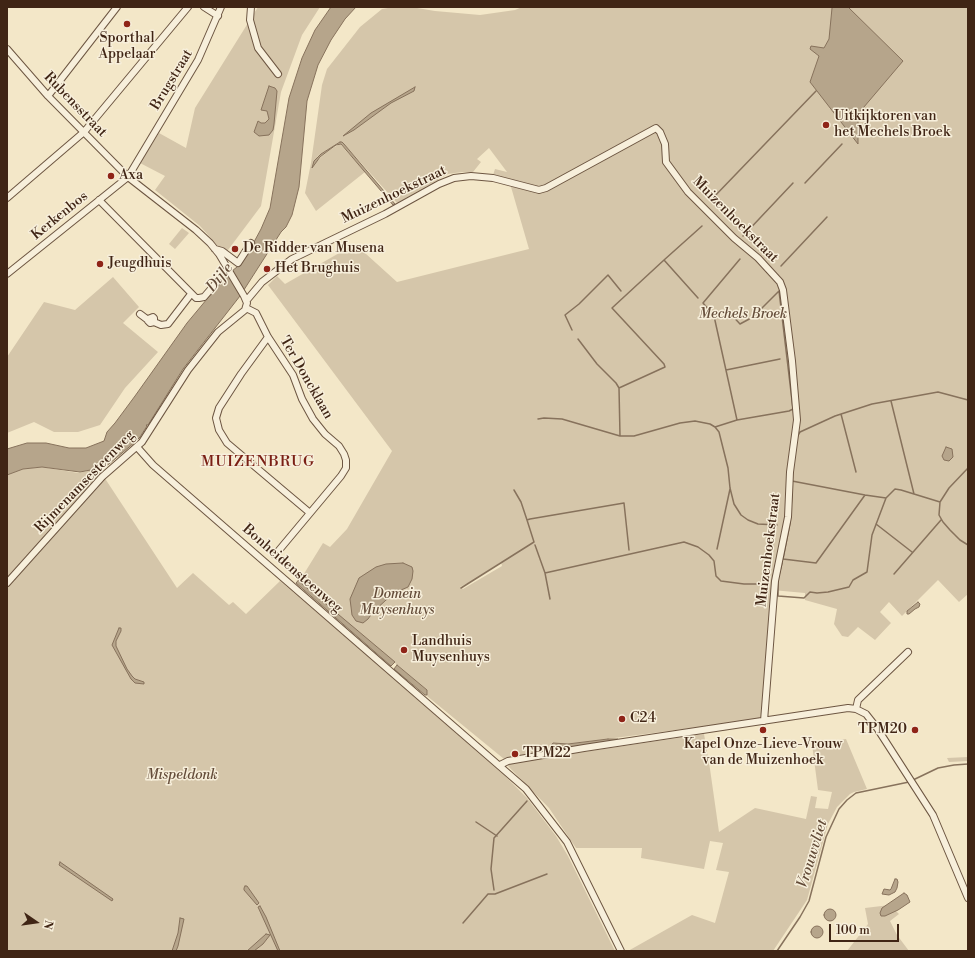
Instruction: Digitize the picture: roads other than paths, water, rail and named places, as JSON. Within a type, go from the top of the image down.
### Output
[{"type":"street","points":[[48,96],[117,7]]},
{"type":"street","points":[[7,198],[84,132],[188,7]]},
{"type":"street","points":[[204,7],[218,16]]},
{"type":"street","name":"Brugstraat","points":[[126,175],[141,154],[198,60],[221,7]]},
{"type":"street","points":[[251,7],[250,20],[258,48],[278,74]]},
{"type":"street","name":"Rubensstraat","points":[[7,50],[48,96],[126,175]]},
{"type":"street","name":"Muizenhoekstraat","points":[[245,298],[262,282],[292,259],[385,214],[439,184],[454,178],[471,176],[493,178],[539,190],[546,188],[656,128],[660,132],[665,144],[666,162],[688,192],[734,238],[758,258],[780,282],[783,290],[792,361],[797,420],[790,472],[788,517],[775,581],[764,720]]},
{"type":"street","points":[[126,175],[204,236],[215,249],[245,298],[246,308]]},
{"type":"street","name":"Kerkenbos","points":[[7,274],[99,200],[126,175]]},
{"type":"street","points":[[99,200],[192,294],[199,298],[204,297],[228,270]]},
{"type":"street","points":[[215,249],[222,251],[238,263],[251,243]]},
{"type":"street","points":[[140,314],[161,325],[168,324],[192,294]]},
{"type":"street","name":"Ter Doncklaan","points":[[246,308],[256,313],[268,337],[293,375],[302,398],[313,419],[325,434],[339,446],[346,460],[346,468],[341,476],[275,554]]},
{"type":"street","name":"Rijmenamsesteenweg","points":[[7,583],[98,482],[137,447],[188,370],[218,332],[246,308]]},
{"type":"street","points":[[268,337],[241,374],[219,408],[216,418],[219,430],[227,443],[310,512]]},
{"type":"street","name":"Bonheidensteenweg","points":[[137,447],[153,465],[526,789],[567,842],[621,951]]},
{"type":"street","points":[[856,709],[858,700],[908,652]]},
{"type":"street","points":[[500,765],[508,761],[584,748],[764,720],[848,708],[856,709],[862,711],[875,724],[934,815],[968,898]]},
{"type":"waterway","points":[[711,200],[816,91]]},
{"type":"waterway","points":[[805,183],[842,144]]},
{"type":"waterway","points":[[743,236],[793,183]]},
{"type":"waterway","points":[[781,266],[827,217]]},
{"type":"waterway","points":[[698,298],[664,260],[702,226]]},
{"type":"waterway","points":[[715,427],[737,420],[714,316],[703,303],[740,259]]},
{"type":"waterway","points":[[620,436],[619,388],[665,367],[664,364],[612,308],[664,260]]},
{"type":"waterway","points":[[572,330],[565,315],[579,304],[608,275],[621,291]]},
{"type":"waterway","points":[[714,316],[727,310],[740,324],[753,317],[779,291],[793,409],[737,420]]},
{"type":"waterway","points":[[578,339],[597,364],[619,388]]},
{"type":"waterway","points":[[726,370],[780,359]]},
{"type":"waterway","points":[[797,437],[800,432],[835,416],[872,404],[938,392],[968,400]]},
{"type":"waterway","points":[[891,401],[914,494]]},
{"type":"waterway","points":[[841,414],[856,472]]},
{"type":"waterway","points":[[538,419],[562,419],[620,436],[634,436],[680,423],[695,421],[710,424],[719,432],[728,468],[730,488],[734,504],[741,515],[758,524],[777,525]]},
{"type":"waterway","points":[[968,468],[949,488],[940,502],[939,515],[950,530],[960,540],[968,545]]},
{"type":"waterway","points":[[792,481],[886,498]]},
{"type":"waterway","points":[[717,549],[730,489]]},
{"type":"waterway","points":[[778,579],[778,596],[804,598],[810,592],[828,592],[849,587],[853,580],[867,572],[872,535],[886,498],[895,489],[940,502]]},
{"type":"waterway","points":[[514,490],[521,502],[527,520]]},
{"type":"waterway","points":[[791,507],[792,493]]},
{"type":"waterway","points":[[790,523],[783,559],[816,563],[865,495]]},
{"type":"waterway","points":[[461,588],[534,542],[527,520],[530,519],[624,503],[629,550]]},
{"type":"waterway","points":[[894,574],[941,520]]},
{"type":"waterway","points":[[876,524],[912,552]]},
{"type":"waterway","points":[[550,599],[545,573],[684,542],[698,547],[709,555],[714,561],[716,576],[721,581],[744,584],[768,584]]},
{"type":"waterway","points":[[535,545],[545,573]]},
{"type":"waterway","points":[[779,575],[782,563]]},
{"type":"waterway","name":"Vrouwvliet","points":[[913,780],[938,768],[968,764]]},
{"type":"waterway","name":"Vrouwvliet","points":[[777,951],[809,901],[826,837],[839,809],[856,793],[909,782]]},
{"type":"waterway","points":[[494,890],[491,869],[494,838],[527,801]]},
{"type":"waterway","points":[[476,822],[497,836]]},
{"type":"waterway","points":[[463,923],[488,894],[495,894],[547,874]]},
{"type":"place","name":"Sporthal Appelaar","points":[[127,24]]},
{"type":"place","name":"Uitkijktoren van het Mechels Broek","points":[[826,125]]},
{"type":"place","name":"Axa","points":[[111,176]]},
{"type":"place","name":"De Ridder van Musena","points":[[235,249]]},
{"type":"place","name":"Jeugdhuis","points":[[100,264]]},
{"type":"place","name":"Het Brughuis","points":[[267,269]]},
{"type":"place","name":"Landhuis Muysenhuys","points":[[404,650]]},
{"type":"place","name":"C24","points":[[622,719]]},
{"type":"place","name":"Kapel Onze-Lieve-Vrouw van de Muizenhoek","points":[[763,730]]},
{"type":"place","name":"TPM20","points":[[915,730]]},
{"type":"place","name":"TPM22","points":[[515,754]]},
{"type":"district","name":"MUIZENBRUG","points":[[258,462]]},
{"type":"water label","name":"Dijle","points":[[220,278]]},
{"type":"park label","name":"Mechels Broek","points":[[743,315]]},
{"type":"park label","name":"Domein Muysenhuys","points":[[397,604]]},
{"type":"park label","name":"Mispeldonk","points":[[182,776]]}]
